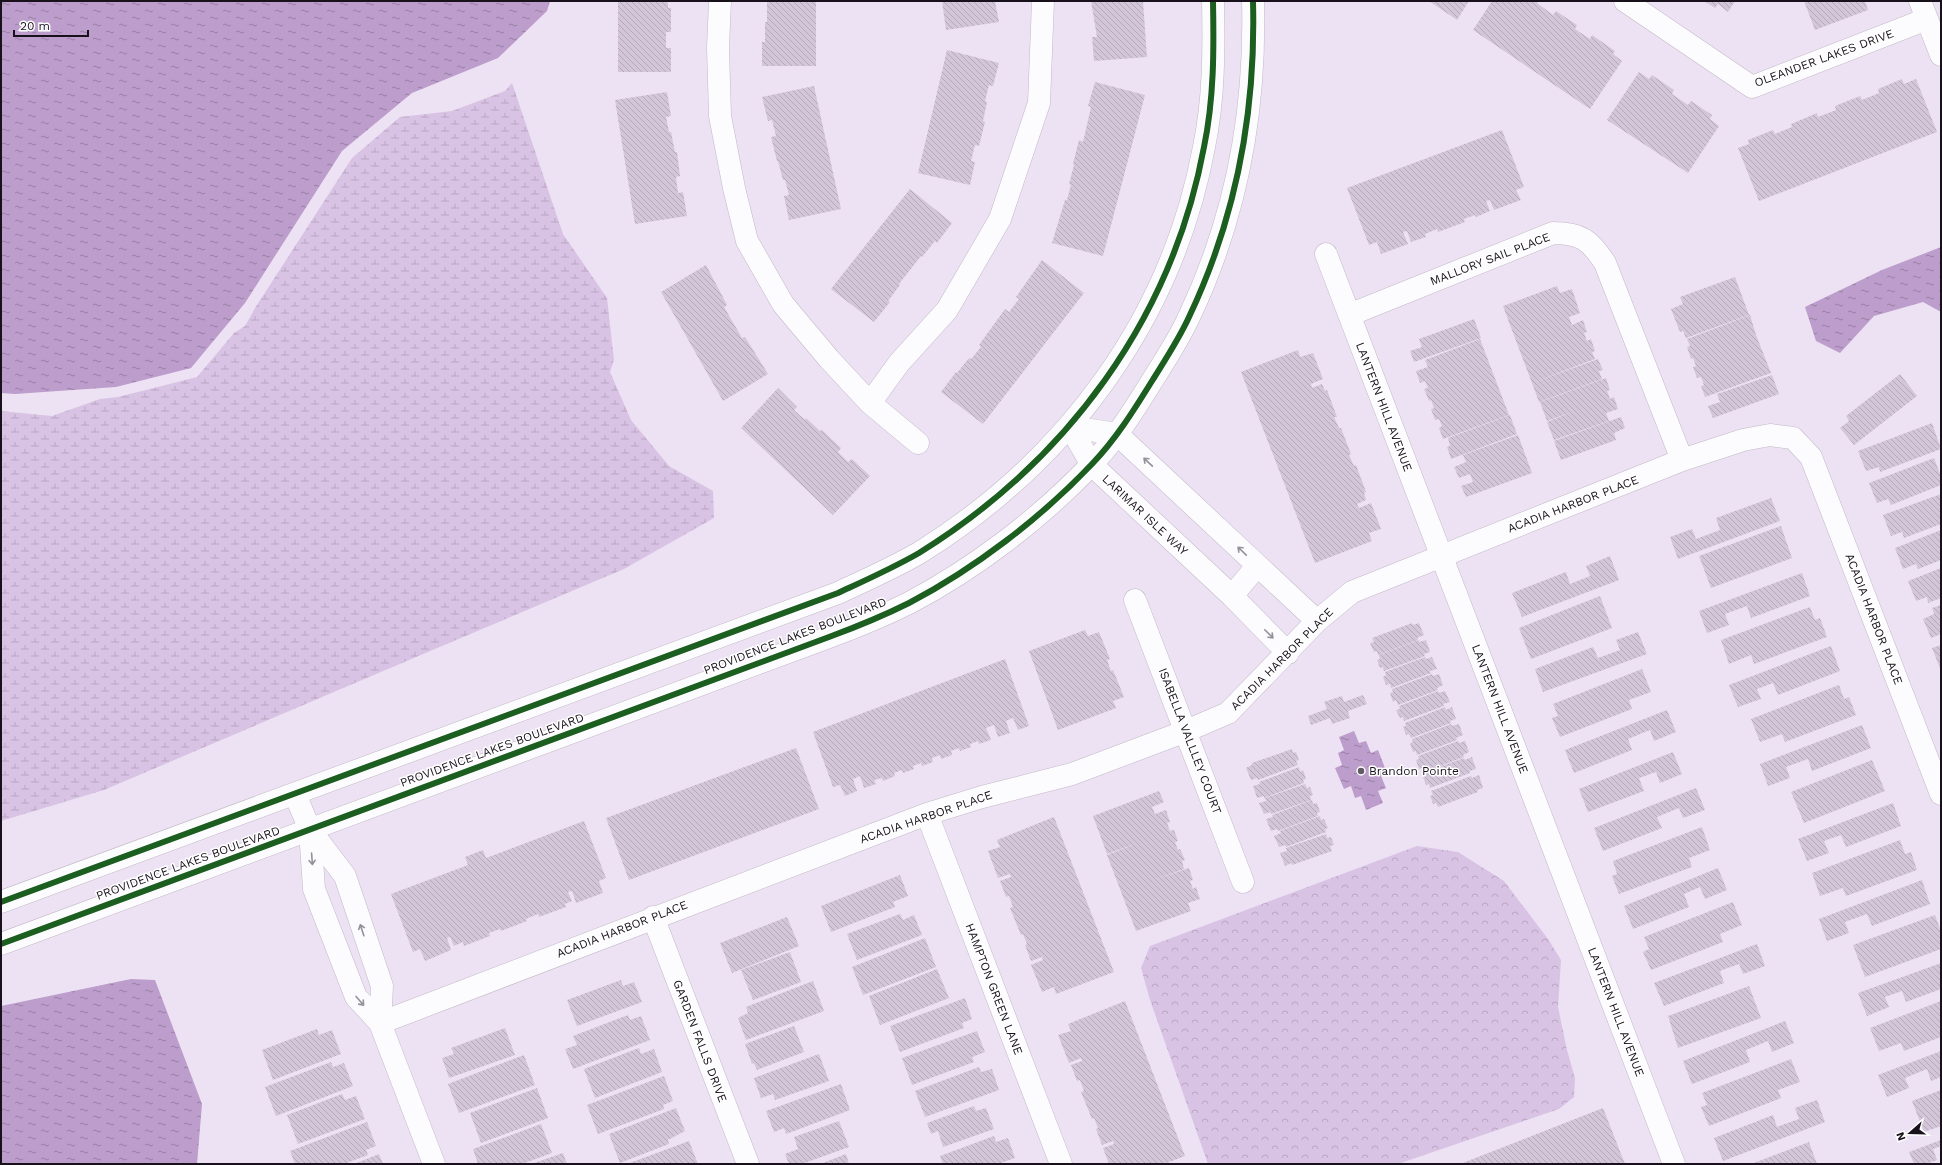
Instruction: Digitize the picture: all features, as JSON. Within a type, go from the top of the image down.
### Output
[{"type":"street","points":[[720,1],[718,48],[720,116],[734,188],[747,241],[783,304],[829,359],[870,403],[918,443]]},
{"type":"street","points":[[870,403],[899,363],[947,310],[1000,218],[1039,103],[1043,1]]},
{"type":"street","name":"PROVIDENCE LAKES BOULEVARD","points":[[1,902],[831,595],[880,574],[917,554],[953,531],[992,502],[1028,470],[1070,426],[1111,374],[1136,334],[1159,290],[1177,245],[1192,200],[1205,146],[1213,83],[1213,1]]},
{"type":"street","name":"PROVIDENCE LAKES BOULEVARD","points":[[1,944],[829,638],[901,607],[946,582],[1009,539],[1092,465],[1118,434],[1165,360],[1189,318],[1209,270],[1225,223],[1238,174],[1248,123],[1253,64],[1253,1]]},
{"type":"street","name":"OLEANDER LAKES DRIVE","points":[[1625,1],[1752,87],[1923,10]]},
{"type":"street","points":[[1923,10],[1941,56]]},
{"type":"street","name":"MALLORY SAIL PLACE","points":[[1349,315],[1553,233],[1566,233],[1580,236],[1595,247],[1605,263],[1682,460]]},
{"type":"street","name":"LANTERN HILL AVENUE","points":[[1326,254],[1674,1164]]},
{"type":"street","points":[[1070,426],[1118,434],[1317,621]]},
{"type":"street","name":"LARIMAR ISLE WAY","points":[[1070,426],[1092,465],[1232,596],[1288,652]]},
{"type":"street","name":"ACADIA HARBOR PLACE","points":[[380,1023],[653,917],[927,814],[982,797],[1072,774],[1186,731],[1228,713],[1317,621],[1352,592],[1441,555],[1682,460],[1743,440],[1770,435],[1793,438],[1811,457],[1941,794]]},
{"type":"street","points":[[1232,596],[1258,566]]},
{"type":"street","name":"ISABELLA VALLLEY COURT","points":[[1135,600],[1243,882]]},
{"type":"street","points":[[295,794],[310,830],[345,876],[382,986],[380,1023]]},
{"type":"street","name":"HAMPTON GREEN LANE","points":[[927,814],[1061,1164]]},
{"type":"street","points":[[310,830],[314,889],[356,997],[380,1023],[434,1164]]},
{"type":"street","name":"GARDEN FALLS DRIVE","points":[[653,917],[748,1164]]},
{"type":"green space","points":[[512,83],[563,234],[607,298],[614,360],[610,372],[631,420],[669,466],[713,491],[714,518],[624,569],[104,790],[1,821],[1,411],[52,416],[100,399],[118,397],[197,377],[234,333],[245,326],[255,308],[352,158],[400,117],[452,111],[505,91]]},
{"type":"green space","points":[[1417,846],[1458,852],[1504,881],[1548,939],[1561,960],[1558,1007],[1567,1050],[1575,1078],[1574,1097],[1559,1109],[1398,1164],[1208,1164],[1150,1000],[1141,968],[1150,946]]},
{"type":"water","points":[[1,1],[550,1],[547,11],[498,58],[412,93],[342,151],[245,303],[191,368],[116,387],[15,394],[1,393]]},
{"type":"water","points":[[1941,247],[1941,312],[1923,302],[1874,316],[1840,353],[1816,341],[1805,307],[1882,270]]},
{"type":"water","name":"Brandon Pointe","points":[[1354,731],[1359,743],[1366,741],[1371,753],[1378,750],[1387,773],[1381,776],[1386,788],[1378,791],[1383,803],[1366,810],[1361,796],[1355,798],[1351,786],[1344,789],[1335,768],[1342,765],[1338,753],[1344,750],[1339,737]]},
{"type":"water","points":[[131,979],[155,980],[202,1104],[197,1164],[1,1164],[1,1006]]},
{"type":"building","points":[[618,1],[668,1],[668,8],[671,8],[671,32],[666,32],[666,48],[671,48],[671,72],[618,72]]},
{"type":"building","points":[[767,1],[816,1],[816,66],[762,66],[762,42],[765,42]]},
{"type":"building","points":[[942,1],[995,1],[999,22],[946,30]]},
{"type":"building","points":[[1091,1],[1143,1],[1147,57],[1094,61],[1092,37],[1097,37]]},
{"type":"building","points":[[1429,1],[1469,1],[1457,20]]},
{"type":"building","points":[[1492,1],[1539,1],[1537,3],[1553,15],[1556,11],[1577,25],[1575,29],[1590,39],[1592,35],[1615,51],[1613,54],[1622,61],[1590,109],[1473,30]]},
{"type":"building","points":[[1704,1],[1735,1],[1728,12],[1718,4],[1715,8]]},
{"type":"building","points":[[1804,1],[1865,1],[1868,10],[1815,30]]},
{"type":"building","points":[[947,50],[999,63],[993,86],[989,85],[985,101],[987,102],[983,121],[985,122],[979,146],[975,145],[971,161],[975,162],[970,185],[918,173]]},
{"type":"building","points":[[1639,72],[1649,79],[1652,75],[1674,90],[1672,94],[1688,105],[1691,101],[1712,115],[1710,119],[1719,126],[1688,173],[1607,120]]},
{"type":"building","points":[[1902,79],[1904,84],[1916,79],[1937,132],[1759,201],[1738,148],[1749,144],[1748,140],[1773,130],[1775,134],[1792,127],[1791,124],[1817,113],[1818,117],[1836,110],[1835,106],[1860,96],[1862,100],[1879,93],[1878,89]]},
{"type":"building","points":[[1095,82],[1145,95],[1103,256],[1052,243],[1071,185],[1069,184],[1079,140],[1083,142],[1091,107],[1088,106]]},
{"type":"building","points":[[814,86],[841,209],[789,220],[784,196],[789,195],[785,180],[783,180],[777,161],[771,137],[776,136],[772,120],[768,121],[762,97]]},
{"type":"building","points":[[667,92],[671,116],[666,117],[675,152],[677,152],[680,176],[676,177],[678,193],[683,192],[687,216],[635,224],[615,100]]},
{"type":"building","points":[[1502,130],[1524,187],[1516,190],[1521,200],[1494,210],[1490,200],[1486,201],[1490,211],[1476,217],[1475,215],[1464,219],[1465,222],[1438,232],[1437,229],[1425,234],[1426,237],[1411,242],[1407,231],[1403,232],[1408,244],[1381,254],[1377,242],[1369,245],[1347,188]]},
{"type":"building","points":[[910,189],[952,223],[937,243],[935,241],[922,257],[921,256],[899,284],[900,285],[888,301],[890,302],[874,322],[831,289]]},
{"type":"building","points":[[1042,260],[1084,293],[983,424],[941,392],[956,372],[957,373],[969,358],[971,359],[981,347],[979,345],[1005,309],[1009,312],[1019,299],[1016,297]]},
{"type":"building","points":[[706,265],[727,305],[724,307],[742,338],[745,337],[768,374],[723,401],[661,292]]},
{"type":"building","points":[[1735,277],[1749,315],[1686,338],[1683,331],[1680,332],[1671,309],[1683,304],[1680,297]]},
{"type":"building","points":[[1557,286],[1560,293],[1572,289],[1580,313],[1569,317],[1572,325],[1583,320],[1587,332],[1584,333],[1587,341],[1591,339],[1595,351],[1592,352],[1595,359],[1532,383],[1503,306]]},
{"type":"building","points":[[1750,315],[1771,373],[1705,397],[1701,386],[1704,385],[1701,377],[1697,378],[1693,367],[1696,366],[1693,358],[1691,359],[1687,347],[1690,346],[1687,339]]},
{"type":"building","points":[[1474,319],[1481,338],[1414,362],[1410,351],[1422,347],[1419,339]]},
{"type":"building","points":[[1480,339],[1509,415],[1443,439],[1439,428],[1442,426],[1439,419],[1435,420],[1431,409],[1434,408],[1424,389],[1428,388],[1425,381],[1420,383],[1416,371],[1428,367],[1425,360]]},
{"type":"building","points":[[1298,350],[1300,357],[1313,353],[1323,379],[1311,384],[1312,388],[1322,384],[1325,391],[1327,390],[1337,417],[1334,417],[1339,428],[1341,428],[1351,454],[1349,455],[1354,466],[1356,465],[1366,492],[1364,493],[1366,500],[1357,504],[1359,508],[1371,503],[1381,529],[1369,533],[1372,541],[1315,563],[1241,372]]},
{"type":"building","points":[[1598,359],[1603,370],[1599,371],[1602,379],[1539,402],[1532,383]]},
{"type":"building","points":[[1900,374],[1917,396],[1854,445],[1840,428],[1849,421],[1846,416]]},
{"type":"building","points":[[1772,375],[1779,394],[1713,418],[1708,406],[1720,402],[1717,394]]},
{"type":"building","points":[[1606,378],[1610,390],[1607,391],[1610,399],[1614,397],[1618,409],[1606,413],[1609,421],[1554,440],[1547,422],[1574,411],[1547,421],[1540,402]]},
{"type":"building","points":[[778,388],[797,407],[794,410],[805,420],[806,418],[820,431],[822,430],[841,448],[838,452],[848,462],[852,459],[870,476],[833,515],[741,428]]},
{"type":"building","points":[[1510,415],[1517,434],[1451,459],[1447,447],[1450,446],[1448,438]]},
{"type":"building","points":[[1621,417],[1625,428],[1614,433],[1616,440],[1561,460],[1554,441]]},
{"type":"building","points":[[1932,423],[1941,449],[1880,472],[1879,467],[1866,471],[1858,451]]},
{"type":"building","points":[[1518,435],[1532,473],[1466,497],[1461,486],[1473,482],[1470,474],[1459,478],[1454,467],[1466,462],[1463,455]]},
{"type":"building","points":[[1934,458],[1941,476],[1941,485],[1891,505],[1888,499],[1877,503],[1869,483]]},
{"type":"building","points":[[1941,494],[1941,524],[1904,538],[1902,532],[1891,536],[1883,515]]},
{"type":"building","points":[[1771,498],[1780,521],[1678,559],[1670,537],[1692,529],[1696,539],[1720,530],[1716,518]]},
{"type":"building","points":[[1781,526],[1792,558],[1711,588],[1699,556]]},
{"type":"building","points":[[1941,530],[1941,560],[1918,569],[1916,564],[1903,569],[1895,548]]},
{"type":"building","points":[[1610,556],[1619,580],[1522,617],[1512,593],[1566,572],[1570,584],[1590,576],[1586,566]]},
{"type":"building","points":[[1941,568],[1941,598],[1928,603],[1927,597],[1916,601],[1908,581]]},
{"type":"building","points":[[1802,573],[1810,596],[1751,618],[1747,606],[1725,614],[1729,625],[1707,633],[1699,611]]},
{"type":"building","points":[[1600,596],[1612,628],[1531,659],[1519,628]]},
{"type":"building","points":[[1941,605],[1941,634],[1931,638],[1923,619],[1934,614],[1932,608]]},
{"type":"building","points":[[1810,607],[1815,620],[1820,618],[1827,637],[1754,664],[1751,655],[1729,664],[1721,640]]},
{"type":"building","points":[[1412,623],[1413,625],[1419,623],[1424,635],[1417,638],[1418,640],[1378,655],[1377,651],[1374,652],[1370,643],[1374,642],[1372,638]]},
{"type":"building","points":[[1085,630],[1088,636],[1099,632],[1110,659],[1107,660],[1111,671],[1113,670],[1124,697],[1113,701],[1116,708],[1058,730],[1029,651]]},
{"type":"building","points":[[1638,632],[1647,654],[1543,692],[1535,669],[1593,647],[1598,658],[1620,650],[1616,640]]},
{"type":"building","points":[[1419,640],[1419,642],[1426,640],[1430,652],[1424,654],[1425,656],[1384,671],[1383,667],[1380,668],[1377,660],[1380,659],[1379,655]]},
{"type":"building","points":[[1941,645],[1941,671],[1932,648]]},
{"type":"building","points":[[1831,646],[1840,671],[1778,695],[1773,683],[1757,689],[1761,699],[1738,707],[1729,685]]},
{"type":"building","points":[[1425,657],[1426,659],[1432,657],[1437,669],[1430,671],[1431,673],[1391,688],[1390,684],[1386,685],[1383,677],[1386,675],[1385,672]]},
{"type":"building","points":[[1005,659],[1029,726],[1018,730],[1013,718],[1006,721],[1010,733],[998,737],[994,725],[986,728],[991,740],[979,744],[978,741],[970,744],[971,747],[960,751],[959,748],[951,751],[952,755],[941,759],[940,755],[932,758],[933,762],[922,766],[921,763],[913,766],[914,769],[903,773],[902,770],[894,773],[895,776],[883,781],[882,778],[874,780],[876,784],[864,788],[860,776],[853,779],[857,791],[845,796],[840,785],[833,787],[813,732]]},
{"type":"building","points":[[1642,669],[1651,692],[1629,700],[1632,709],[1560,737],[1552,718],[1558,716],[1553,704]]},
{"type":"building","points":[[1432,674],[1433,676],[1439,674],[1443,685],[1437,688],[1438,690],[1398,705],[1396,700],[1393,702],[1390,693],[1393,692],[1392,689]]},
{"type":"building","points":[[1839,685],[1844,699],[1849,697],[1856,715],[1785,742],[1782,734],[1760,742],[1751,719]]},
{"type":"building","points":[[1438,691],[1439,693],[1445,691],[1450,702],[1443,704],[1444,706],[1404,721],[1403,717],[1400,718],[1396,710],[1400,709],[1399,706]]},
{"type":"building","points":[[1363,695],[1367,704],[1348,711],[1350,718],[1332,724],[1330,718],[1311,725],[1308,716],[1327,709],[1324,702],[1342,696],[1344,702]]},
{"type":"building","points":[[1445,707],[1446,710],[1452,707],[1456,719],[1450,721],[1451,723],[1411,738],[1409,734],[1406,735],[1403,727],[1406,726],[1405,723]]},
{"type":"building","points":[[1667,710],[1676,732],[1654,741],[1650,730],[1628,739],[1632,750],[1574,773],[1565,750]]},
{"type":"building","points":[[1451,724],[1452,726],[1459,724],[1463,735],[1456,738],[1457,740],[1417,755],[1416,751],[1413,752],[1410,743],[1413,742],[1412,739]]},
{"type":"building","points":[[1862,725],[1871,748],[1812,771],[1808,759],[1786,767],[1790,778],[1768,786],[1760,764]]},
{"type":"building","points":[[1458,741],[1459,743],[1465,741],[1469,752],[1463,755],[1464,757],[1424,772],[1422,768],[1419,769],[1416,760],[1419,759],[1418,756]]},
{"type":"building","points":[[796,748],[819,809],[629,880],[606,818]]},
{"type":"building","points":[[1292,749],[1293,753],[1296,752],[1299,760],[1296,761],[1298,765],[1258,780],[1257,778],[1251,780],[1246,768],[1252,765],[1252,763]]},
{"type":"building","points":[[1673,752],[1682,774],[1660,783],[1656,772],[1639,778],[1644,791],[1588,812],[1579,789]]},
{"type":"building","points":[[1472,757],[1476,769],[1470,771],[1470,773],[1430,788],[1429,784],[1426,785],[1423,777],[1426,776],[1425,772],[1464,758],[1465,760]]},
{"type":"building","points":[[1872,760],[1885,791],[1804,823],[1791,792]]},
{"type":"building","points":[[1299,767],[1300,772],[1303,770],[1306,779],[1303,780],[1304,783],[1264,798],[1264,796],[1257,798],[1253,786],[1260,784],[1259,782]]},
{"type":"building","points":[[1479,775],[1483,788],[1477,790],[1478,792],[1438,807],[1436,803],[1433,804],[1430,796],[1433,795],[1431,791],[1471,776],[1472,778]]},
{"type":"building","points":[[1305,784],[1307,788],[1310,787],[1313,795],[1310,796],[1311,800],[1271,814],[1270,812],[1264,814],[1259,803],[1266,801],[1265,798]]},
{"type":"building","points":[[1696,788],[1705,810],[1683,818],[1679,808],[1657,817],[1662,828],[1603,851],[1594,828]]},
{"type":"building","points":[[1159,791],[1164,802],[1152,807],[1155,814],[1166,810],[1170,822],[1167,823],[1170,831],[1174,830],[1178,841],[1175,842],[1178,850],[1180,849],[1185,860],[1182,861],[1184,869],[1154,880],[1189,868],[1193,880],[1190,881],[1193,889],[1196,887],[1200,899],[1188,903],[1191,911],[1136,931],[1107,855],[1138,843],[1107,854],[1093,816]]},
{"type":"building","points":[[1312,800],[1313,804],[1317,803],[1320,812],[1317,813],[1318,816],[1278,831],[1277,829],[1271,831],[1266,819],[1273,817],[1272,815]]},
{"type":"building","points":[[1893,803],[1901,826],[1846,847],[1841,835],[1824,841],[1829,853],[1807,861],[1798,839]]},
{"type":"building","points":[[1320,816],[1321,820],[1324,819],[1328,828],[1325,829],[1326,832],[1286,847],[1285,845],[1279,847],[1274,836],[1281,833],[1280,831]]},
{"type":"building","points":[[1054,817],[1114,972],[1056,994],[1054,987],[1042,992],[1031,965],[1043,960],[1042,957],[1031,961],[1025,945],[1027,944],[1023,934],[1021,935],[1010,908],[1013,907],[1009,896],[1006,897],[1000,881],[1011,877],[1010,874],[998,878],[988,851],[1000,847],[997,840]]},
{"type":"building","points":[[584,821],[606,878],[599,881],[603,893],[576,903],[572,891],[568,892],[572,901],[565,904],[566,907],[539,917],[538,914],[526,919],[527,921],[501,931],[500,929],[489,933],[490,936],[464,946],[463,942],[454,946],[450,937],[447,938],[451,950],[425,961],[420,949],[413,952],[391,894],[468,865],[465,857],[483,850],[486,858]]},
{"type":"building","points":[[1702,827],[1710,850],[1689,858],[1692,867],[1619,894],[1612,876],[1617,874],[1613,861]]},
{"type":"building","points":[[1326,834],[1327,838],[1331,837],[1334,845],[1330,846],[1332,851],[1285,866],[1280,853],[1287,851],[1286,848]]},
{"type":"building","points":[[1900,840],[1905,854],[1911,852],[1917,870],[1846,896],[1843,888],[1820,896],[1812,873]]},
{"type":"building","points":[[1718,868],[1727,890],[1705,899],[1700,887],[1684,894],[1689,907],[1633,929],[1624,906]]},
{"type":"building","points":[[900,875],[908,896],[893,902],[895,907],[831,932],[821,906]]},
{"type":"building","points":[[1922,880],[1930,904],[1872,926],[1867,914],[1845,922],[1849,933],[1827,941],[1819,919]]},
{"type":"building","points":[[1733,902],[1742,925],[1720,934],[1723,942],[1651,970],[1643,952],[1649,949],[1644,937]]},
{"type":"building","points":[[900,914],[903,920],[914,915],[922,935],[857,960],[847,934]]},
{"type":"building","points":[[1935,915],[1941,932],[1941,949],[1865,977],[1853,945]]},
{"type":"building","points":[[787,917],[799,946],[732,973],[720,943]]},
{"type":"building","points":[[925,938],[936,967],[863,995],[852,967]]},
{"type":"building","points":[[1757,944],[1765,966],[1743,974],[1739,964],[1725,969],[1720,971],[1724,983],[1664,1006],[1654,983]]},
{"type":"building","points":[[790,952],[801,982],[753,1000],[741,970]]},
{"type":"building","points":[[1941,963],[1941,989],[1906,1002],[1902,991],[1885,997],[1889,1007],[1867,1016],[1858,993]]},
{"type":"building","points":[[937,969],[949,998],[880,1025],[869,996]]},
{"type":"building","points":[[621,980],[623,986],[634,982],[642,1002],[577,1026],[567,1000]]},
{"type":"building","points":[[813,981],[824,1011],[746,1040],[738,1018],[748,1013],[746,1007]]},
{"type":"building","points":[[1749,986],[1761,1018],[1678,1048],[1668,1016]]},
{"type":"building","points":[[965,998],[972,1019],[962,1023],[964,1028],[900,1052],[890,1026]]},
{"type":"building","points":[[1125,1001],[1185,1156],[1164,1164],[1109,1164],[1103,1148],[1114,1144],[1113,1141],[1102,1145],[1096,1129],[1098,1128],[1094,1118],[1092,1119],[1081,1092],[1084,1091],[1080,1080],[1077,1081],[1071,1065],[1082,1061],[1081,1058],[1069,1063],[1058,1035],[1071,1031],[1068,1024]]},
{"type":"building","points":[[1941,1001],[1941,1037],[1904,1051],[1901,1043],[1879,1051],[1870,1028]]},
{"type":"building","points":[[628,1015],[630,1020],[641,1016],[650,1040],[573,1069],[565,1049],[577,1045],[573,1036]]},
{"type":"building","points":[[1785,1021],[1794,1043],[1772,1052],[1768,1041],[1746,1050],[1750,1062],[1692,1084],[1683,1061]]},
{"type":"building","points":[[794,1026],[804,1052],[757,1070],[754,1063],[752,1064],[745,1044]]},
{"type":"building","points":[[505,1028],[515,1055],[449,1078],[442,1058],[454,1054],[451,1048]]},
{"type":"building","points":[[317,1029],[319,1035],[332,1030],[341,1054],[273,1080],[262,1050]]},
{"type":"building","points":[[977,1031],[985,1052],[972,1057],[974,1062],[912,1085],[902,1058]]},
{"type":"building","points":[[639,1048],[641,1054],[654,1049],[662,1072],[595,1098],[584,1069]]},
{"type":"building","points":[[1941,1051],[1941,1077],[1931,1081],[1927,1069],[1905,1078],[1909,1088],[1887,1097],[1878,1075]]},
{"type":"building","points":[[819,1054],[829,1081],[775,1100],[773,1094],[761,1098],[754,1078]]},
{"type":"building","points":[[524,1055],[535,1085],[459,1113],[448,1084]]},
{"type":"building","points":[[1791,1059],[1800,1082],[1778,1090],[1781,1098],[1709,1126],[1701,1107],[1707,1105],[1702,1093]]},
{"type":"building","points":[[331,1062],[333,1067],[344,1063],[353,1086],[276,1116],[265,1087]]},
{"type":"building","points":[[979,1067],[981,1072],[992,1069],[999,1090],[925,1117],[915,1091]]},
{"type":"building","points":[[664,1076],[673,1101],[663,1105],[664,1109],[598,1134],[587,1105]]},
{"type":"building","points":[[841,1084],[850,1110],[786,1134],[784,1128],[774,1132],[766,1111]]},
{"type":"building","points":[[537,1088],[548,1118],[481,1143],[470,1113]]},
{"type":"building","points":[[1941,1090],[1941,1126],[1924,1132],[1912,1101]]},
{"type":"building","points":[[342,1094],[345,1100],[356,1096],[365,1119],[298,1144],[287,1115]]},
{"type":"building","points":[[1817,1100],[1825,1122],[1723,1161],[1714,1138],[1773,1115],[1777,1127],[1799,1119],[1795,1108]]},
{"type":"building","points":[[974,1106],[976,1111],[986,1108],[994,1129],[943,1147],[938,1131],[931,1134],[927,1123]]},
{"type":"building","points":[[676,1108],[685,1131],[668,1140],[669,1144],[620,1163],[609,1134]]},
{"type":"building","points":[[1603,1108],[1625,1164],[1460,1164]]},
{"type":"building","points":[[839,1121],[849,1147],[802,1164],[789,1164],[785,1154],[798,1149],[794,1137]]},
{"type":"building","points":[[367,1122],[376,1146],[366,1150],[368,1155],[344,1164],[295,1164],[290,1151]]},
{"type":"building","points":[[541,1124],[552,1153],[522,1164],[478,1164],[473,1149]]},
{"type":"building","points":[[994,1136],[996,1142],[1008,1138],[1015,1158],[998,1164],[943,1164],[940,1156]]},
{"type":"building","points":[[1941,1140],[1941,1146],[1933,1149],[1937,1160],[1926,1164],[1914,1164],[1909,1152]]},
{"type":"building","points":[[689,1141],[698,1164],[627,1164]]},
{"type":"building","points":[[1809,1142],[1817,1164],[1751,1164]]},
{"type":"building","points":[[563,1153],[567,1164],[531,1164]]},
{"type":"building","points":[[379,1154],[383,1164],[354,1164]]},
{"type":"building","points":[[846,1154],[849,1164],[820,1164]]},
{"type":"cycle path","points":[[1,902],[838,593],[919,553],[972,516],[1021,475],[1066,429],[1105,380],[1139,327],[1167,270],[1189,210],[1204,147],[1212,93],[1213,1]]},
{"type":"cycle path","points":[[1,944],[829,637],[879,617],[909,603],[958,575],[1006,541],[1051,504],[1109,445],[1145,392],[1189,317],[1219,241],[1231,202],[1240,163],[1251,82],[1253,1]]},
{"type":"place","name":"Brandon Pointe","points":[[1361,771]]}]
